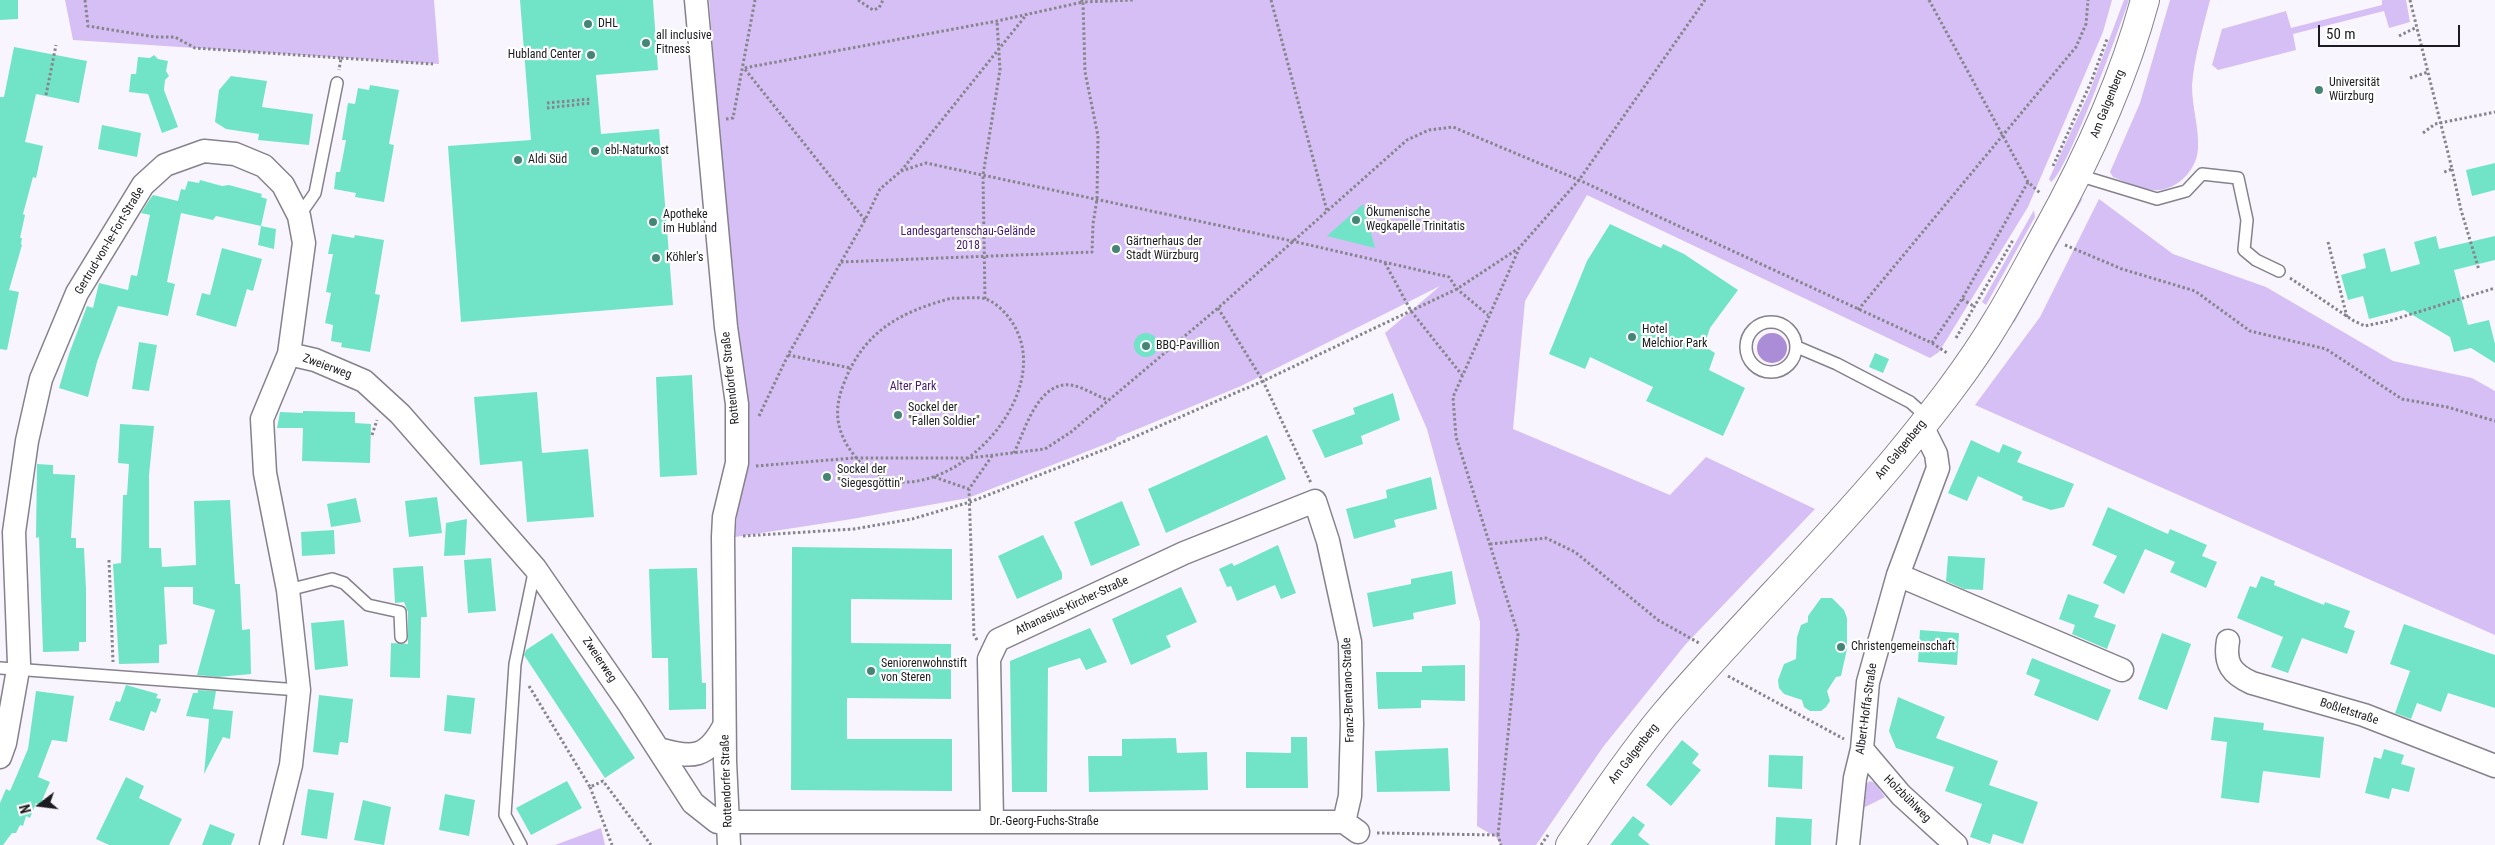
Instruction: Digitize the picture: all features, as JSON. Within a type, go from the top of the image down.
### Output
[{"type":"street","name":"Rottendorfer Straße","points":[[696,0],[726,326],[737,404],[737,463],[724,517],[724,726],[729,834]]},
{"type":"street","name":"Am Galgenberg","points":[[1570,845],[1614,778],[1664,716],[1704,655],[1813,554],[1925,422],[1998,320],[2078,175],[2105,117],[2138,26],[2145,0]]},
{"type":"street","name":"Gertrud-von-le-Fort-Straße","points":[[0,757],[5,743],[9,668],[18,597],[7,529],[41,379],[78,293],[144,185],[164,166],[204,151],[235,154],[264,166],[284,185],[299,216],[304,243],[289,354]]},
{"type":"street","name":"Zweierweg","points":[[271,845],[291,766],[299,690],[288,590],[267,490],[262,419],[289,354],[314,360],[364,381],[400,414],[535,568],[659,749],[693,803],[729,834]]},
{"type":"street","name":"Albert-Hoffa-Straße","points":[[1848,845],[1855,778],[1862,749],[1868,682],[1898,575],[1938,468],[1936,454],[1925,422]]},
{"type":"street","name":"Athanasius-Kircher-Straße","points":[[989,660],[998,640],[1184,553],[1315,501]]},
{"type":"street","name":"Franz-Brentano-Straße","points":[[1315,501],[1328,541],[1350,642],[1352,724],[1351,827]]},
{"type":"street","points":[[1898,575],[2122,670]]},
{"type":"street","name":"Boßletstraße","points":[[2228,641],[2227,662],[2231,670],[2239,678],[2252,684],[2364,715],[2495,766]]},
{"type":"street","points":[[989,660],[992,821]]},
{"type":"street","points":[[659,749],[691,756],[706,751],[716,740],[724,726]]},
{"type":"street","name":"Holzbühlweg","points":[[1862,749],[1901,795],[1956,845]]},
{"type":"street","name":"Dr.-Georg-Fuchs-Straße","points":[[729,834],[992,821],[1351,827]]},
{"type":"lane","points":[[299,216],[315,193],[337,83]]},
{"type":"lane","points":[[2078,175],[2158,199],[2186,191],[2202,174],[2238,178],[2247,220],[2244,250],[2256,260],[2279,271]]},
{"type":"lane","points":[[1771,322],[1784,325],[1794,334],[1797,347],[1794,360],[1785,370],[1772,373],[1759,370],[1749,361],[1746,348],[1749,335],[1758,325],[1771,322]]},
{"type":"lane","points":[[1797,347],[1837,364],[1910,402],[1925,422]]},
{"type":"lane","points":[[521,845],[505,815],[515,664],[535,568]]},
{"type":"lane","points":[[288,590],[332,579],[344,583],[368,605],[400,612],[400,637]]},
{"type":"lane","points":[[9,668],[299,690]]},
{"type":"path","points":[[85,0],[88,26],[154,38],[175,37],[196,48],[433,64]]},
{"type":"path","points":[[706,122],[733,118],[744,68],[755,0]]},
{"type":"path","points":[[858,0],[873,10],[879,8],[883,0]]},
{"type":"path","points":[[744,68],[997,21],[1082,1],[1133,0]]},
{"type":"path","points":[[1271,0],[1327,211]]},
{"type":"path","points":[[724,537],[811,534],[854,529],[912,519],[970,502],[1111,447],[1263,381],[1457,289],[1519,248],[1579,180],[1705,0]]},
{"type":"path","points":[[1929,0],[2028,182],[1962,299],[1932,343]]},
{"type":"path","points":[[1858,310],[2076,47],[2086,24],[2088,0]]},
{"type":"path","points":[[2410,0],[2461,210],[2479,270]]},
{"type":"path","points":[[841,262],[1092,252],[1093,224],[1097,199],[1098,136],[1085,72],[1082,1]]},
{"type":"path","points":[[758,418],[788,355],[865,220],[880,188],[901,171],[1028,14]]},
{"type":"path","points":[[985,299],[983,175],[1000,70],[997,21]]},
{"type":"path","points":[[2399,36],[2417,27]]},
{"type":"path","points":[[2052,170],[2091,82],[2110,32]]},
{"type":"path","points":[[46,95],[56,45]]},
{"type":"path","points":[[337,83],[341,58]]},
{"type":"path","points":[[744,68],[865,220]]},
{"type":"path","points":[[2410,78],[2428,72]]},
{"type":"path","points":[[547,106],[591,101]]},
{"type":"path","points":[[2424,133],[2440,123],[2495,112]]},
{"type":"path","points":[[737,463],[757,466],[854,458],[970,458],[1045,449],[1071,432],[1218,308],[1407,140],[1429,130],[1452,126],[1579,180],[1932,343],[1947,353]]},
{"type":"path","points":[[901,171],[926,163],[1292,241],[1449,277],[1457,289],[1488,315]]},
{"type":"path","points":[[2442,173],[2452,169]]},
{"type":"path","points":[[2036,202],[2044,186]]},
{"type":"path","points":[[1944,358],[2018,232]]},
{"type":"path","points":[[2328,242],[2347,317]]},
{"type":"path","points":[[2066,246],[2122,269],[2195,291],[2250,331],[2326,349],[2402,399],[2448,406],[2495,421]]},
{"type":"path","points":[[1501,845],[1498,835],[1518,634],[1456,437],[1453,398],[1519,248]]},
{"type":"path","points":[[1385,262],[1411,311],[1462,375]]},
{"type":"path","points":[[2279,271],[2347,317],[2365,326],[2389,321],[2495,288]]},
{"type":"path","points":[[952,298],[985,299],[1011,318],[1024,346],[1024,380],[1011,409],[970,458],[933,477],[901,482],[878,475],[854,458],[840,432],[837,401],[850,368],[864,345],[891,323],[921,306],[952,298]]},
{"type":"path","points":[[1218,308],[1263,381],[1310,480],[1315,501]]},
{"type":"path","points":[[788,355],[850,368]]},
{"type":"path","points":[[1014,453],[1039,402],[1048,392],[1061,386],[1072,385],[1108,400]]},
{"type":"path","points":[[372,435],[374,423]]},
{"type":"path","points":[[989,660],[974,635],[969,490],[992,456]]},
{"type":"path","points":[[933,477],[969,490]]},
{"type":"path","points":[[1490,544],[1546,538],[1575,552],[1704,655],[1759,691],[1862,749]]},
{"type":"path","points":[[109,560],[113,675]]},
{"type":"path","points":[[515,664],[590,787],[612,845]]},
{"type":"path","points":[[590,787],[602,781],[651,845]]},
{"type":"path","points":[[1351,827],[1498,835]]},
{"type":"green space","points":[[65,0],[434,0],[439,64],[73,40]]},
{"type":"green space","name":"Landesgartenschau-Gelände 2018","points":[[709,0],[2112,0],[2103,32],[2028,207],[1939,352],[1930,358],[1587,195],[1525,301],[1513,429],[1670,495],[1706,457],[1815,509],[1685,645],[1603,747],[1536,845],[1501,845],[1496,837],[1477,826],[1480,622],[1427,429],[1385,333],[1440,286],[1241,386],[1116,438],[1116,440],[968,498],[852,519],[735,537],[744,441]]},
{"type":"green space","points":[[2124,0],[2129,0],[2093,97],[2069,153],[2059,173],[2051,182],[2049,179],[2089,93]]},
{"type":"green space","points":[[2170,0],[2210,0],[2197,53],[2192,86],[2198,147],[2194,164],[2184,178],[2170,187],[2162,190],[2153,190],[2138,187],[2113,177],[2110,172],[2140,103]]},
{"type":"green space","points":[[2382,0],[2406,0],[2410,22],[2389,28],[2384,11],[2293,34],[2296,50],[2218,70],[2212,65],[2222,29],[2286,11],[2291,28],[2382,5]]},
{"type":"green space","points":[[2083,198],[2014,323],[2011,320],[2074,204]]},
{"type":"green space","points":[[2099,199],[2173,254],[2266,287],[2393,361],[2472,378],[2495,391],[2495,635],[1975,405],[2040,317]]},
{"type":"green space","points":[[2034,210],[2035,217],[1986,305],[1982,302]]},
{"type":"green space","points":[[1870,781],[1875,783],[1885,797],[1863,808],[1865,785]]},
{"type":"green space","points":[[601,828],[605,845],[555,845]]},
{"type":"shaded area","points":[[1772,333],[1783,337],[1787,348],[1783,359],[1772,363],[1761,359],[1757,348],[1761,337]]},
{"type":"building","points":[[0,0],[18,0],[18,19],[0,20]]},
{"type":"building","points":[[520,0],[653,0],[658,70],[596,75],[601,134],[659,129],[673,305],[461,322],[448,146],[531,140]]},
{"type":"building","points":[[14,47],[87,61],[79,103],[36,94],[25,142],[43,146],[36,178],[33,177],[23,214],[25,215],[20,238],[22,238],[22,245],[9,290],[19,292],[7,350],[0,349],[0,97],[4,97]]},
{"type":"building","points":[[154,55],[158,59],[168,61],[166,71],[169,76],[165,80],[164,90],[178,127],[162,133],[148,94],[129,92],[131,74],[136,74],[138,57],[150,58]]},
{"type":"building","points":[[231,76],[267,81],[262,107],[313,114],[309,145],[258,140],[259,134],[226,129],[215,122],[219,90]]},
{"type":"building","points":[[370,85],[399,90],[389,144],[394,145],[384,202],[355,197],[356,193],[334,189],[336,172],[340,172],[346,140],[342,140],[348,103],[355,104],[358,88],[369,90]]},
{"type":"building","points":[[102,125],[141,133],[137,157],[98,149]]},
{"type":"building","points":[[2495,163],[2495,190],[2472,196],[2466,170]]},
{"type":"building","points":[[200,180],[222,186],[229,185],[262,194],[261,197],[267,199],[261,226],[216,216],[213,220],[181,213],[167,282],[175,284],[168,316],[118,306],[97,362],[88,397],[59,388],[69,354],[87,306],[93,308],[99,283],[128,290],[131,275],[137,276],[150,215],[141,213],[150,199],[153,195],[178,201],[181,189],[185,190],[188,181],[199,183]]},
{"type":"building","name":"Ökumenische Wegkapelle Trinitatis","points":[[1363,204],[1375,248],[1327,236]]},
{"type":"building","name":"Hotel Melchior Park","points":[[1610,224],[1661,248],[1663,244],[1684,254],[1738,290],[1710,328],[1704,346],[1715,353],[1709,370],[1745,388],[1723,436],[1646,401],[1653,387],[1590,357],[1585,369],[1549,354],[1587,261]]},
{"type":"building","points":[[261,226],[276,229],[274,249],[258,245]]},
{"type":"building","points":[[332,234],[354,238],[355,235],[384,240],[375,294],[380,295],[370,352],[341,347],[342,343],[331,341],[333,325],[325,323],[331,293],[326,292],[333,254],[328,254]]},
{"type":"building","points":[[2436,236],[2439,249],[2495,236],[2495,260],[2454,270],[2468,325],[2489,320],[2495,344],[2495,363],[2471,348],[2454,352],[2450,337],[2404,310],[2369,319],[2363,296],[2348,300],[2341,275],[2366,268],[2363,254],[2385,248],[2391,272],[2420,264],[2414,242]]},
{"type":"building","points":[[222,248],[262,259],[253,291],[247,289],[236,327],[196,315],[202,293],[210,295]]},
{"type":"building","name":"BBQ-Pavillion","points":[[1146,333],[1155,336],[1158,345],[1155,354],[1146,357],[1137,354],[1134,345],[1137,336]]},
{"type":"building","points":[[139,342],[157,345],[149,391],[132,389]]},
{"type":"building","points":[[1875,353],[1889,359],[1883,373],[1869,367]]},
{"type":"building","points":[[692,375],[697,475],[660,477],[656,377]]},
{"type":"building","points":[[537,392],[542,453],[588,449],[594,517],[527,522],[522,461],[480,465],[474,397]]},
{"type":"building","points":[[1393,393],[1400,420],[1361,436],[1363,444],[1325,458],[1312,430],[1355,414],[1353,408]]},
{"type":"building","points":[[303,411],[355,412],[355,423],[371,424],[370,463],[302,461],[303,428],[277,428],[280,412],[303,413]]},
{"type":"building","points":[[120,424],[154,426],[149,475],[149,548],[161,548],[162,567],[196,565],[194,501],[230,500],[235,584],[240,584],[242,630],[250,629],[251,674],[218,677],[197,675],[215,610],[193,604],[193,587],[164,587],[167,644],[159,645],[159,663],[119,664],[113,564],[121,563],[123,495],[127,495],[129,464],[118,463]]},
{"type":"building","points":[[1267,435],[1286,479],[1166,533],[1148,489]]},
{"type":"building","points":[[1971,440],[1999,453],[2003,444],[2022,452],[2017,462],[2074,484],[2064,507],[2051,510],[2022,500],[2023,497],[1978,476],[1967,501],[1948,493]]},
{"type":"building","points":[[37,464],[53,465],[53,474],[75,475],[71,538],[76,538],[76,548],[84,548],[86,589],[86,642],[79,642],[79,651],[43,652],[39,537],[36,538]]},
{"type":"building","points":[[1431,477],[1437,509],[1394,520],[1396,527],[1354,539],[1346,509],[1387,498],[1386,490]]},
{"type":"building","points":[[437,497],[442,533],[409,537],[405,501]]},
{"type":"building","points":[[356,498],[361,522],[331,527],[327,504]]},
{"type":"building","points":[[1122,501],[1140,545],[1091,566],[1074,522]]},
{"type":"building","points":[[2108,507],[2168,534],[2170,529],[2207,545],[2202,556],[2217,562],[2206,588],[2170,572],[2175,562],[2145,549],[2124,594],[2103,583],[2117,556],[2092,545]]},
{"type":"building","points":[[467,519],[465,555],[444,556],[446,523]]},
{"type":"building","points":[[334,530],[335,554],[302,556],[301,532]]},
{"type":"building","points":[[1043,535],[1062,573],[1062,579],[1017,599],[998,556]]},
{"type":"building","points":[[1278,545],[1296,593],[1281,599],[1275,585],[1237,601],[1231,586],[1227,587],[1219,569],[1232,563],[1234,566]]},
{"type":"building","name":"Seniorenwohnstift von Steren","points":[[792,547],[952,549],[952,600],[851,599],[851,643],[951,644],[951,699],[847,698],[847,739],[952,739],[952,791],[791,790]]},
{"type":"building","points":[[1948,556],[1985,558],[1983,590],[1964,589],[1946,581]]},
{"type":"building","points":[[491,558],[496,611],[468,613],[464,560]]},
{"type":"building","points":[[423,566],[427,617],[421,617],[420,678],[390,677],[391,643],[408,644],[408,612],[404,602],[395,603],[393,568]]},
{"type":"building","points":[[697,568],[702,683],[706,683],[706,709],[669,710],[668,658],[652,658],[649,569]]},
{"type":"building","points":[[1452,571],[1456,604],[1413,613],[1414,619],[1373,627],[1367,593],[1411,584],[1411,579]]},
{"type":"building","points":[[2261,576],[2275,581],[2274,585],[2324,605],[2325,602],[2350,611],[2344,627],[2355,631],[2347,654],[2302,638],[2288,673],[2271,667],[2283,637],[2237,618],[2250,586],[2256,588]]},
{"type":"building","points":[[1181,587],[1197,622],[1166,636],[1171,647],[1131,665],[1112,619]]},
{"type":"building","points":[[2068,594],[2099,605],[2094,617],[2116,625],[2107,649],[2072,634],[2075,625],[2059,619]]},
{"type":"building","points":[[1821,598],[1832,598],[1844,610],[1847,618],[1847,649],[1841,676],[1836,677],[1827,691],[1830,701],[1821,711],[1810,711],[1804,707],[1802,700],[1784,694],[1779,688],[1778,680],[1784,664],[1796,659],[1797,637],[1801,625],[1808,622],[1808,616]]},
{"type":"building","points":[[344,620],[348,666],[315,670],[311,623]]},
{"type":"building","points":[[2404,624],[2495,655],[2495,708],[2448,693],[2441,712],[2417,703],[2411,719],[2395,713],[2410,671],[2390,664]]},
{"type":"building","points":[[1090,628],[1107,662],[1086,670],[1080,658],[1048,668],[1047,792],[1012,792],[1010,661]]},
{"type":"building","points":[[1920,630],[1959,633],[1957,665],[1918,662]]},
{"type":"building","points":[[552,633],[635,758],[605,778],[524,655],[526,650]]},
{"type":"building","points":[[2162,633],[2191,644],[2167,710],[2138,699]]},
{"type":"building","points":[[2032,658],[2111,690],[2098,721],[2034,695],[2040,680],[2026,674]]},
{"type":"building","points":[[1465,665],[1465,701],[1421,700],[1421,708],[1378,709],[1376,672],[1422,672],[1422,666]]},
{"type":"building","points":[[126,685],[158,694],[156,698],[161,699],[156,713],[151,711],[144,731],[109,720],[116,701],[120,702]]},
{"type":"building","points":[[198,690],[216,691],[213,709],[233,711],[230,739],[223,737],[204,774],[209,719],[186,716],[193,693],[198,693]]},
{"type":"building","points":[[36,691],[74,696],[67,742],[52,740],[38,777],[50,782],[40,805],[36,803],[30,818],[26,816],[23,826],[20,825],[16,833],[12,833],[3,845],[0,845],[0,803],[6,789],[10,791],[28,749]]},
{"type":"building","points":[[319,695],[353,699],[348,743],[340,742],[338,755],[313,752]]},
{"type":"building","points":[[447,695],[475,698],[471,734],[444,731]]},
{"type":"building","points":[[1898,697],[1945,717],[1936,738],[1998,761],[1989,785],[2038,802],[2023,844],[1993,834],[1990,844],[1970,837],[1982,804],[1945,791],[1954,767],[1896,748],[1889,731]]},
{"type":"building","points":[[2214,717],[2264,723],[2263,730],[2324,737],[2320,778],[2263,771],[2259,803],[2221,798],[2227,742],[2211,740]]},
{"type":"building","points":[[1291,737],[1307,737],[1308,788],[1246,788],[1246,752],[1291,753]]},
{"type":"building","points":[[1176,738],[1177,753],[1207,752],[1208,790],[1089,792],[1088,756],[1122,756],[1122,739]]},
{"type":"building","points":[[1682,740],[1699,754],[1692,763],[1701,770],[1671,806],[1646,785]]},
{"type":"building","points":[[1448,748],[1450,791],[1377,792],[1375,751]]},
{"type":"building","points":[[2384,749],[2404,755],[2401,764],[2415,768],[2409,792],[2392,788],[2389,799],[2365,793],[2374,757],[2381,759]]},
{"type":"building","points":[[1769,755],[1803,756],[1802,789],[1768,787]]},
{"type":"building","points":[[126,777],[144,786],[139,798],[182,819],[169,845],[109,845],[96,839]]},
{"type":"building","points":[[567,781],[582,808],[531,835],[516,808]]},
{"type":"building","points":[[308,789],[334,793],[327,839],[301,835]]},
{"type":"building","points":[[445,794],[475,800],[469,836],[439,830]]},
{"type":"building","points":[[363,800],[391,807],[384,845],[354,840]]},
{"type":"building","points":[[1633,816],[1645,825],[1638,835],[1650,845],[1610,845]]},
{"type":"building","points":[[1776,817],[1812,819],[1811,845],[1775,845]]},
{"type":"building","points":[[210,824],[235,834],[231,845],[202,845]]},
{"type":"place","name":"DHL","points":[[588,24]]},
{"type":"place","name":"all inclusive Fitness","points":[[646,43]]},
{"type":"place","name":"Hubland Center","points":[[591,55]]},
{"type":"place","name":"Universität Würzburg","points":[[2319,90]]},
{"type":"place","name":"ebl-Naturkost","points":[[595,151]]},
{"type":"place","name":"Aldi Süd","points":[[518,160]]},
{"type":"place","name":"Ökumenische Wegkapelle Trinitatis","points":[[1356,220]]},
{"type":"place","name":"Apotheke im Hubland","points":[[653,222]]},
{"type":"place","name":"Gärtnerhaus der Stadt Würzburg","points":[[1116,249]]},
{"type":"place","name":"Köhler's","points":[[656,258]]},
{"type":"place","name":"Hotel Melchior Park","points":[[1632,337]]},
{"type":"place","name":"BBQ-Pavillion","points":[[1146,346]]},
{"type":"place","name":"Sockel der \"Fallen Soldier\"","points":[[898,415]]},
{"type":"place","name":"Sockel der \"Siegesgöttin\"","points":[[827,477]]},
{"type":"place","name":"Christengemeinschaft","points":[[1841,647]]},
{"type":"place","name":"Seniorenwohnstift von Steren","points":[[871,671]]},
{"type":"park label","name":"Alter Park","points":[[913,387]]}]
